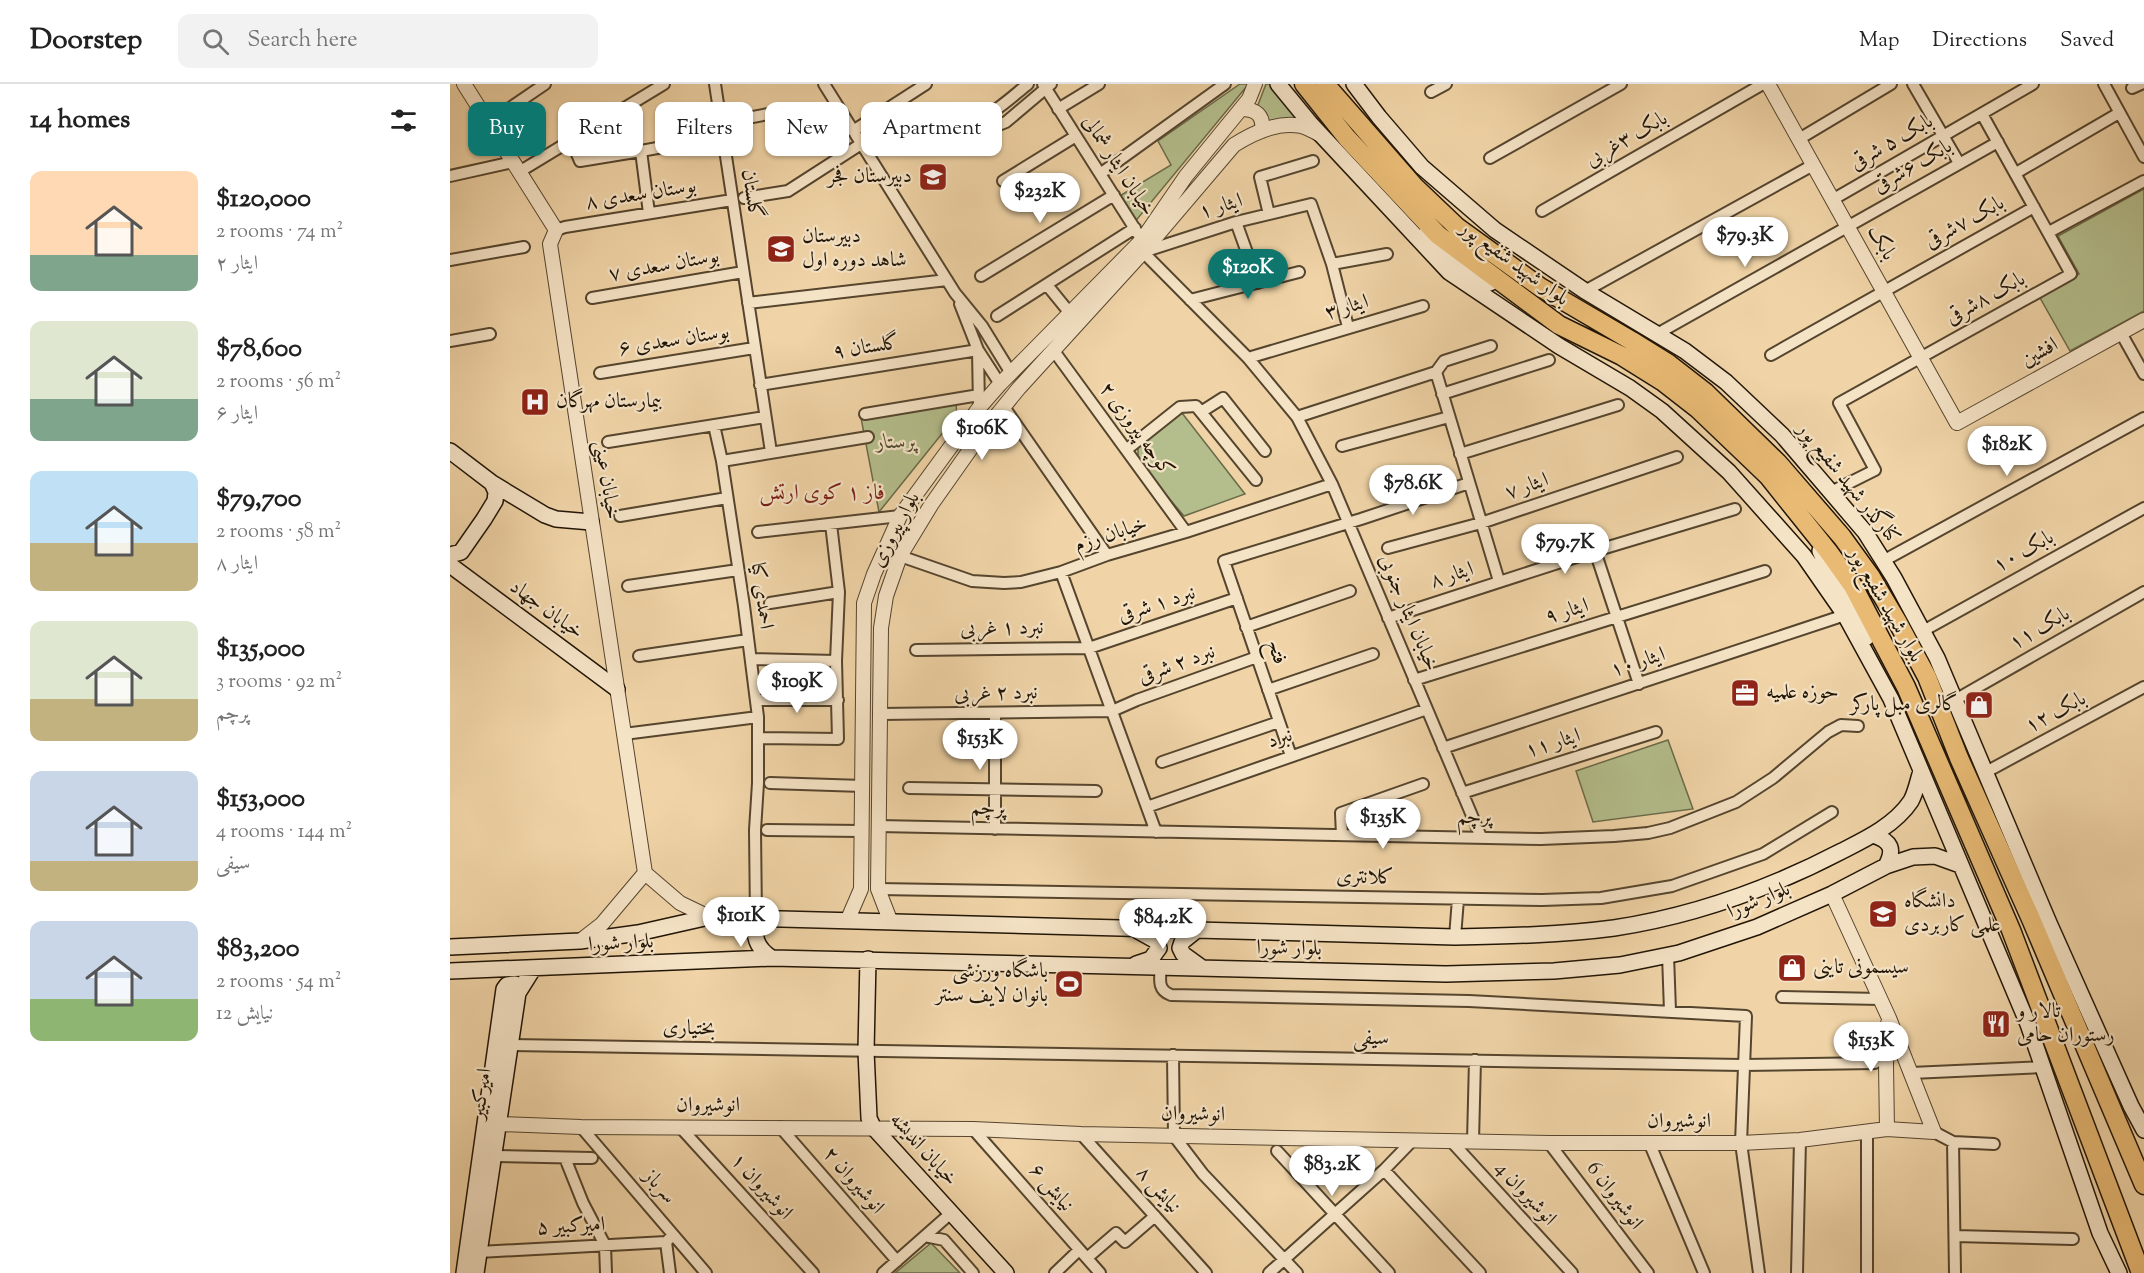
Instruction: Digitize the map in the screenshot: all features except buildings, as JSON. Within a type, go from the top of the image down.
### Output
[{"type":"main road","points":[[1278,84],[1370,189],[1449,272],[1662,411],[1729,472],[1804,556],[1845,615],[1891,699],[2028,1024],[2100,1233],[2120,1273]]},
{"type":"main road","name":"بلوار شهید شفیع پور","points":[[1304,84],[1347,138],[1438,235],[1559,325],[1622,356],[1662,381],[1698,410],[1768,476],[1811,528],[1853,586],[1906,687],[2011,930],[2138,1256],[2141,1273]]},
{"type":"main road","name":"بلوار شهید شفیع پور","points":[[1325,84],[1414,186],[1457,227],[1540,287],[1669,364],[1705,392],[1778,463],[1842,537],[1871,577],[1927,677],[1959,758],[2144,1185]]},
{"type":"main road","name":"کنارگذر شهید شفیع پور","points":[[1355,85],[1422,167],[1495,230],[1585,291],[1684,351],[1726,382],[1782,435],[1865,532],[1937,658],[2066,961],[2144,1130]]},
{"type":"main road","points":[[1379,117],[1400,154],[1457,227]]},
{"type":"main road","points":[[1370,189],[1402,210],[1456,262],[1534,307]]},
{"type":"main road","points":[[450,452],[492,483],[545,515],[556,519],[591,522]]},
{"type":"main road","points":[[450,555],[461,552],[490,510],[495,501],[496,492],[492,483]]},
{"type":"main road","points":[[1811,528],[1822,557],[1865,631],[1868,658]]},
{"type":"main road","name":"خیابان جهاد","points":[[450,565],[617,689]]},
{"type":"main road","name":"بلوار شورا","points":[[450,947],[580,941],[638,933],[709,917],[890,920],[980,925],[1455,937],[1552,935],[1615,927],[1671,916],[1744,895],[1819,863],[1873,835],[1899,814],[1911,800],[1922,771]]},
{"type":"main road","points":[[1873,835],[1883,838],[1890,846],[1891,856],[1886,866]]},
{"type":"main road","name":"بلوار شورا","points":[[450,971],[772,958],[1446,974],[1543,971],[1620,965],[1668,955],[1757,927],[1832,894],[1886,866],[1913,857],[1935,856],[1960,865]]},
{"type":"main road","points":[[756,918],[756,942],[761,951],[772,958]]},
{"type":"main road","points":[[1128,966],[1151,959],[1158,948],[1156,941],[1150,936],[1133,929]]},
{"type":"main road","points":[[1197,930],[1182,942],[1180,948],[1188,959],[1201,967]]},
{"type":"main road","name":"خیابان اندیشه","points":[[868,959],[866,1051],[868,1118],[873,1127],[1006,1273]]},
{"type":"main road","points":[[2066,961],[2078,1029]]},
{"type":"main road","points":[[492,970],[511,995],[533,969]]},
{"type":"main road","name":"امیرکبیر","points":[[476,1273],[511,1045],[511,995]]},
{"type":"main road","name":"امیرکبیر","points":[[464,1273],[511,995]]},
{"type":"street","points":[[464,84],[475,102]]},
{"type":"street","points":[[519,102],[545,84]]},
{"type":"street","name":"گلستان","points":[[715,84],[718,102]]},
{"type":"street","points":[[824,84],[861,144]]},
{"type":"street","points":[[898,102],[926,84]]},
{"type":"street","points":[[1002,105],[1028,84]]},
{"type":"street","points":[[1058,109],[1099,84]]},
{"type":"street","points":[[1100,174],[1226,84]]},
{"type":"street","name":"بلوار پیروزی","points":[[890,920],[878,889],[880,628],[886,596],[900,556],[931,505],[979,437],[1053,351],[1140,240],[1186,176],[1249,99],[1255,84]]},
{"type":"street","points":[[1431,92],[1446,84]]},
{"type":"street","points":[[1490,158],[1621,84]]},
{"type":"street","name":"بابک ۳غربی","points":[[1542,211],[1763,84]]},
{"type":"street","name":"بابک","points":[[1768,84],[1957,423]]},
{"type":"street","points":[[1799,139],[1891,84]]},
{"type":"street","points":[[1913,84],[1959,164]]},
{"type":"street","name":"بابک ۵ شرقی","points":[[1832,200],[2033,84]]},
{"type":"street","points":[[2104,84],[2144,157]]},
{"type":"street","points":[[450,176],[516,167],[658,86]]},
{"type":"street","points":[[1002,123],[1046,86]]},
{"type":"street","name":"خیابان ایثار شمالی","points":[[1046,86],[1140,240]]},
{"type":"street","points":[[1241,109],[1254,111],[1260,115],[1263,121],[1262,131]]},
{"type":"street","points":[[2016,173],[2120,113]]},
{"type":"street","points":[[1982,114],[2049,232],[2144,181]]},
{"type":"street","points":[[853,131],[861,126]]},
{"type":"street","name":"بلوار پیروزی","points":[[848,919],[861,889],[864,603],[873,574],[900,516],[979,401],[1011,373],[1234,145],[1248,136],[1276,126],[1302,126],[1323,136]]},
{"type":"street","points":[[1003,181],[1076,136]]},
{"type":"street","name":"بابک ۶شرقی","points":[[1657,334],[1998,142]]},
{"type":"street","name":"بوستان سعدی ۸","points":[[556,230],[788,191],[861,144]]},
{"type":"street","points":[[509,156],[556,230]]},
{"type":"street","points":[[578,156],[580,161],[610,156]]},
{"type":"street","points":[[642,156],[649,213]]},
{"type":"street","name":"گلستان","points":[[728,156],[738,199],[743,272],[771,452]]},
{"type":"street","points":[[869,156],[955,293],[982,326],[1019,388]]},
{"type":"street","points":[[1269,214],[1260,177],[1312,161]]},
{"type":"street","points":[[1585,291],[1813,165]]},
{"type":"street","points":[[981,276],[1114,195]]},
{"type":"street","name":"ایثار ۱","points":[[998,316],[1047,285],[1140,240],[1236,222],[1311,204],[1332,264]]},
{"type":"street","name":"بابک ۷شرقی","points":[[1771,356],[2034,207]]},
{"type":"street","points":[[1236,222],[1258,283]]},
{"type":"street","name":"خیابان عینی","points":[[556,230],[550,244],[645,873]]},
{"type":"street","name":"بابک ۸شرقی","points":[[1831,492],[1875,470],[1839,403],[2071,274],[2049,232]]},
{"type":"street","name":"خیابان ایثار جنوبی","points":[[1140,240],[1190,300],[1248,358],[1297,417],[1332,484],[1481,837]]},
{"type":"street","points":[[450,260],[524,247]]},
{"type":"street","points":[[1348,327],[1332,264],[1387,254]]},
{"type":"street","name":"بوستان سعدی ۷","points":[[592,298],[743,272]]},
{"type":"street","points":[[1190,300],[1299,272]]},
{"type":"street","points":[[748,303],[947,280]]},
{"type":"street","points":[[1047,285],[1069,312]]},
{"type":"street","points":[[955,293],[978,350],[1000,384],[1019,388]]},
{"type":"street","name":"ایثار ۳","points":[[1248,358],[1422,306]]},
{"type":"street","name":"افشین","points":[[1957,423],[2144,320]]},
{"type":"street","points":[[2121,333],[2144,374]]},
{"type":"street","points":[[450,340],[490,334]]},
{"type":"street","points":[[1297,417],[1436,372],[1443,361],[1491,345]]},
{"type":"street","name":"بوستان سعدی ۶","points":[[600,373],[754,348]]},
{"type":"street","points":[[865,414],[979,401],[978,350]]},
{"type":"street","name":"گلستان ۹","points":[[760,385],[978,350]]},
{"type":"street","name":"کوچه پیروزی ۲","points":[[1053,351],[1186,532]]},
{"type":"street","points":[[1442,394],[1549,360]]},
{"type":"street","points":[[1436,372],[1499,581]]},
{"type":"street","points":[[1201,412],[1223,398],[1265,451]]},
{"type":"street","points":[[1461,454],[1618,405]]},
{"type":"street","points":[[1126,450],[1180,407],[1196,406],[1256,480]]},
{"type":"street","points":[[1004,407],[1107,555]]},
{"type":"street","points":[[608,442],[765,417]]},
{"type":"street","points":[[1342,446],[1449,417]]},
{"type":"street","points":[[1883,561],[2144,418]]},
{"type":"street","name":"احمدی کیا","points":[[714,425],[722,461],[758,717],[755,830],[756,918]]},
{"type":"street","points":[[722,461],[868,437]]},
{"type":"street","name":"ایثار ۷","points":[[1388,548],[1481,523],[1677,457]]},
{"type":"street","points":[[1348,523],[1469,483]]},
{"type":"street","name":"خیابان رزم","points":[[900,556],[972,581],[1021,582],[1061,572],[1107,555],[1186,532],[1332,484]]},
{"type":"street","points":[[620,516],[727,498]]},
{"type":"street","name":"بابک ۱۰","points":[[1923,631],[2144,508]]},
{"type":"street","name":"ایثار ۸","points":[[1388,618],[1499,581],[1735,509]]},
{"type":"street","points":[[758,532],[900,516]]},
{"type":"street","name":"فتح","points":[[1291,756],[1224,561],[1348,523]]},
{"type":"street","points":[[758,738],[838,739],[836,661],[839,592],[831,524]]},
{"type":"street","points":[[1595,551],[1639,684]]},
{"type":"street","points":[[628,586],[738,570]]},
{"type":"street","name":"ایثار ۹","points":[[1414,680],[1765,571]]},
{"type":"street","points":[[1061,572],[1156,832]]},
{"type":"street","points":[[1246,627],[1350,591]]},
{"type":"street","points":[[770,603],[839,592]]},
{"type":"street","name":"بابک ۱۱","points":[[1955,700],[2144,592]]},
{"type":"street","name":"نبرد ۱ شرقی","points":[[1089,648],[1237,598]]},
{"type":"street","name":"ایثار ۱۰","points":[[1443,748],[1845,615]]},
{"type":"street","points":[[639,656],[748,640]]},
{"type":"street","name":"نبرد ۱ غربی","points":[[916,650],[1089,648]]},
{"type":"street","points":[[1268,690],[1373,654]]},
{"type":"street","name":"نبرد ۲ شرقی","points":[[1112,711],[1257,657]]},
{"type":"street","points":[[751,659],[836,661]]},
{"type":"street","name":"بابک ۱۲","points":[[1986,772],[2144,687]]},
{"type":"street","points":[[756,699],[838,700]]},
{"type":"street","name":"نبرد","points":[[1147,807],[1427,709]]},
{"type":"street","name":"نبرد ۲ غربی","points":[[881,714],[1112,711]]},
{"type":"street","points":[[995,713],[995,829]]},
{"type":"street","points":[[624,734],[758,717]]},
{"type":"street","points":[[1162,762],[1279,722]]},
{"type":"street","name":"پرچم","points":[[878,826],[1541,839],[1648,833],[1670,828],[1737,802],[1773,778],[1828,732],[1841,725],[1858,726]]},
{"type":"street","name":"ایثار ۱۱","points":[[1462,793],[1656,732]]},
{"type":"street","points":[[770,783],[863,786]]},
{"type":"street","points":[[1342,835],[1341,813],[1423,784]]},
{"type":"street","points":[[909,788],[1095,791]]},
{"type":"street","name":"کلانتری","points":[[878,889],[1458,899],[1601,898],[1672,886],[1763,854],[1832,812]]},
{"type":"street","points":[[767,830],[862,831]]},
{"type":"street","points":[[580,941],[602,924],[645,873],[680,903],[709,917]]},
{"type":"street","points":[[861,889],[878,889]]},
{"type":"street","points":[[1832,894],[1889,1017],[1934,1132],[1953,1142],[1994,1144]]},
{"type":"street","points":[[1455,937],[1458,899]]},
{"type":"street","points":[[1668,955],[1670,1011]]},
{"type":"street","points":[[1161,966],[1160,987],[1164,992],[1171,994],[1468,1001],[1746,1016],[1741,1143],[1759,1273]]},
{"type":"street","points":[[1782,997],[1880,999]]},
{"type":"street","points":[[1887,1129],[1886,1064],[1889,1017]]},
{"type":"street","name":"بختیاری","points":[[511,1045],[866,1051]]},
{"type":"street","name":"سیفی","points":[[866,1051],[1743,1065],[1875,1063]]},
{"type":"street","points":[[1173,1055],[1174,1136],[1203,1174],[1297,1273]]},
{"type":"street","points":[[1473,1141],[1475,1060]]},
{"type":"street","points":[[1911,1073],[2043,1067]]},
{"type":"street","name":"انوشیروان","points":[[498,1124],[581,1127],[873,1127],[1081,1134],[1549,1143],[1741,1143],[1800,1140],[1887,1129],[1934,1132]]},
{"type":"street","name":"سرباز","points":[[581,1127],[670,1238],[706,1273]]},
{"type":"street","name":"انوشیروان ۱","points":[[680,1127],[813,1273]]},
{"type":"street","name":"انوشیروان ۲","points":[[780,1127],[897,1261]]},
{"type":"street","name":"نیایش ۶","points":[[973,1129],[1100,1273]]},
{"type":"street","points":[[1867,1131],[1867,1273]]},
{"type":"street","name":"نیایش ۸","points":[[1081,1134],[1206,1273]]},
{"type":"street","points":[[1269,1273],[1384,1170],[1413,1140]]},
{"type":"street","points":[[1797,1273],[1800,1140]]},
{"type":"street","name":"انوشیروان 4","points":[[1450,1141],[1572,1273]]},
{"type":"street","points":[[1649,1142],[1704,1273]]},
{"type":"street","points":[[1953,1142],[1955,1273]]},
{"type":"street","name":"انوشیروان 6","points":[[1549,1143],[1648,1273]]},
{"type":"street","points":[[1277,1151],[1389,1273]]},
{"type":"street","points":[[494,1156],[592,1158]]},
{"type":"street","points":[[565,1158],[583,1203],[605,1245],[606,1273]]},
{"type":"street","points":[[1384,1170],[1480,1273]]},
{"type":"street","points":[[883,1273],[951,1213]]},
{"type":"street","points":[[1055,1273],[1116,1233],[1125,1242],[1155,1216]]},
{"type":"street","points":[[925,1236],[944,1240],[973,1273]]},
{"type":"street","points":[[1955,1236],[2073,1239]]},
{"type":"street","points":[[670,1238],[670,1273]]},
{"type":"street","name":"امیرکبیر ۵","points":[[479,1252],[605,1245],[670,1238]]},
{"type":"green space","points":[[1240,84],[1247,84],[1247,86],[1129,229],[1113,200],[1171,165],[1158,141]]},
{"type":"green space","points":[[1266,84],[1272,84],[1300,119],[1268,125],[1256,110]]},
{"type":"green space","points":[[2144,189],[2144,311],[2070,351],[2039,296],[2079,274],[2058,236]]},
{"type":"green space","name":"پرستار","points":[[956,404],[957,415],[879,512],[861,418]]},
{"type":"green space","points":[[1182,413],[1245,494],[1184,516],[1138,462],[1138,444]]},
{"type":"green space","points":[[1668,740],[1693,809],[1593,822],[1576,771]]},
{"type":"green space","points":[[931,1243],[960,1273],[895,1273]]},
{"type":"place","name":"دبیرستان فجر","points":[[933,177]]},
{"type":"place","name":"دبیرستان شاهد دوره اول","points":[[781,249]]},
{"type":"place","name":"بیمارستان مهرگان","points":[[535,402]]},
{"type":"place","name":"حوزه علمیه","points":[[1745,693]]},
{"type":"place","name":"گالری مبل پارکر","points":[[1979,705]]},
{"type":"place","name":"دانشگاه علمی کاربردی","points":[[1883,914]]},
{"type":"place","name":"سیسمونی تاینی","points":[[1792,968]]},
{"type":"place","name":"باشگاه ورزشی بانوان لایف سنتر","points":[[1069,984]]},
{"type":"place","name":"تالار و رستوران حامی","points":[[1996,1024]]},
{"type":"district","name":"فاز ۱ کوی ارتش","points":[[822,494]]}]
